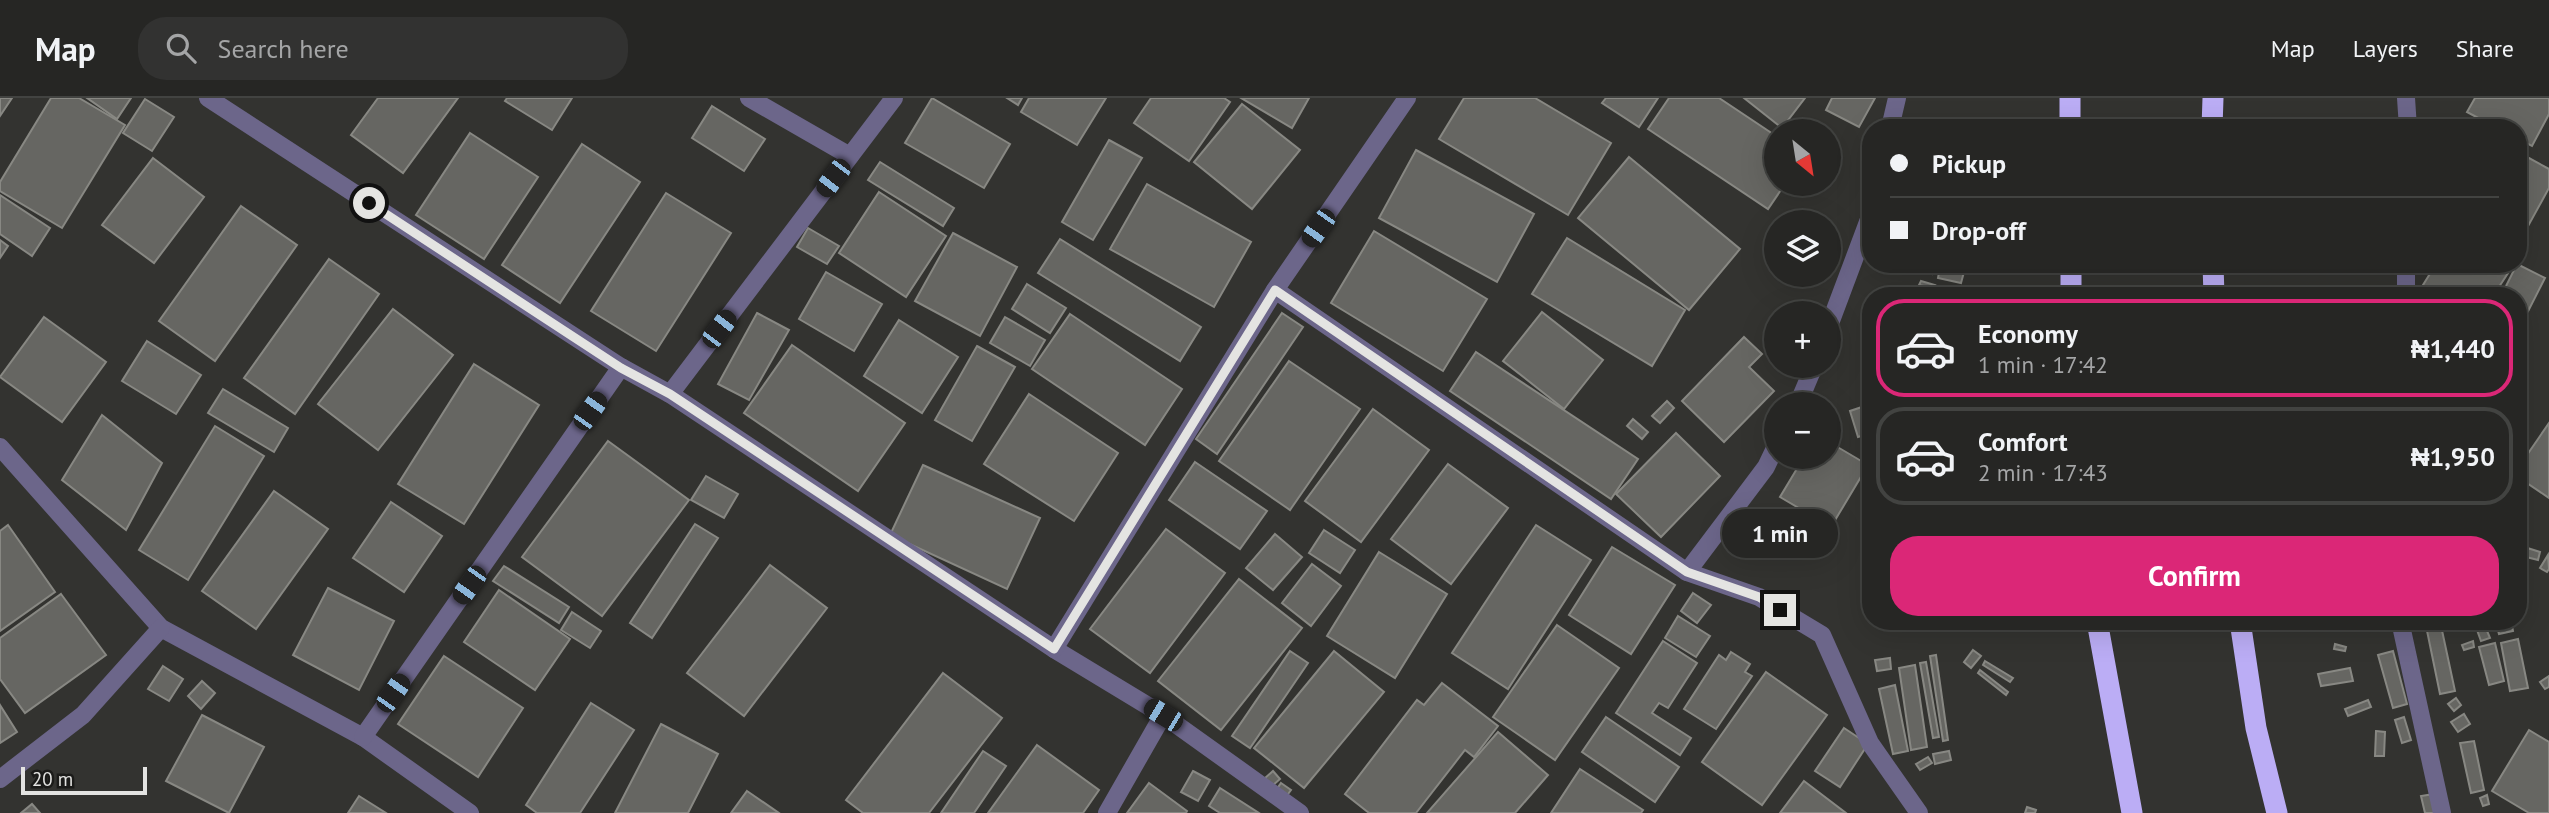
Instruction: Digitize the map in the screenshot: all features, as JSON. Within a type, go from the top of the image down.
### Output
[{"type":"highway","points":[[2070,98],[2070,119]]},
{"type":"highway","points":[[2212,119],[2213,98]]},
{"type":"highway","points":[[2098,630],[2132,813]]},
{"type":"highway","points":[[2241,630],[2256,728],[2277,813]]},
{"type":"street","points":[[208,98],[621,368],[670,394],[1054,649],[1163,715],[1300,813]]},
{"type":"street","points":[[749,98],[850,156]]},
{"type":"street","points":[[670,394],[894,98]]},
{"type":"street","points":[[1893,119],[1897,98]]},
{"type":"street","points":[[2406,98],[2407,119]]},
{"type":"street","points":[[1054,649],[1275,290],[1402,100]]},
{"type":"street","points":[[1838,301],[1862,238]]},
{"type":"street","points":[[1275,290],[1687,572],[1759,597],[1822,635],[1870,743],[1919,813]]},
{"type":"street","points":[[363,737],[621,368]]},
{"type":"street","points":[[0,447],[161,628],[363,737],[470,813]]},
{"type":"street","points":[[1687,572],[1764,469]]},
{"type":"street","points":[[0,779],[83,715],[161,628]]},
{"type":"street","points":[[2402,630],[2442,813]]},
{"type":"street","points":[[1107,813],[1163,715]]},
{"type":"building","points":[[0,98],[12,98],[0,116]]},
{"type":"building","points":[[51,98],[79,98],[125,125],[62,228],[0,191],[0,182]]},
{"type":"building","points":[[87,98],[131,98],[117,119]]},
{"type":"building","points":[[378,98],[458,98],[403,173],[351,135]]},
{"type":"building","points":[[507,98],[572,98],[552,130],[505,101]]},
{"type":"building","points":[[932,98],[1010,144],[984,188],[905,143]]},
{"type":"building","points":[[1007,98],[1022,98],[1018,105]]},
{"type":"building","points":[[1029,98],[1106,98],[1077,145],[1021,112]]},
{"type":"building","points":[[1151,98],[1224,98],[1230,102],[1189,161],[1134,123]]},
{"type":"building","points":[[1241,98],[1309,98],[1292,128]]},
{"type":"building","points":[[1464,98],[1535,98],[1611,143],[1568,215],[1439,139]]},
{"type":"building","points":[[1606,98],[1658,98],[1639,127],[1602,103]]},
{"type":"building","points":[[1669,98],[1719,98],[1764,128],[1764,196],[1777,196],[1768,209],[1648,129]]},
{"type":"building","points":[[1744,98],[1805,98],[1789,119],[1771,119]]},
{"type":"building","points":[[1832,98],[1875,98],[1859,127],[1826,110]]},
{"type":"building","points":[[2475,98],[2549,98],[2549,114],[2532,146],[2527,144],[2527,119],[2480,119],[2467,112]]},
{"type":"building","points":[[145,99],[174,117],[152,151],[123,133]]},
{"type":"building","points":[[1242,104],[1300,150],[1252,209],[1194,162]]},
{"type":"building","points":[[712,106],[765,139],[744,171],[692,138]]},
{"type":"building","points":[[470,133],[538,177],[484,259],[416,215]]},
{"type":"building","points":[[1109,140],[1142,158],[1093,240],[1062,222]]},
{"type":"building","points":[[582,144],[640,182],[560,303],[502,265]]},
{"type":"building","points":[[1416,150],[1534,214],[1497,282],[1379,218]]},
{"type":"building","points":[[1629,157],[1740,249],[1689,310],[1578,218]]},
{"type":"building","points":[[2527,157],[2549,169],[2549,188],[2527,228]]},
{"type":"building","points":[[153,158],[204,197],[154,263],[102,225]]},
{"type":"building","points":[[880,162],[954,208],[943,226],[868,180]]},
{"type":"building","points":[[1147,184],[1251,242],[1214,307],[1110,249]]},
{"type":"building","points":[[879,192],[946,236],[906,297],[839,253]]},
{"type":"building","points":[[666,193],[731,233],[656,351],[591,311]]},
{"type":"building","points":[[0,195],[50,228],[32,256],[0,234]]},
{"type":"building","points":[[241,206],[297,245],[215,361],[159,321]]},
{"type":"building","points":[[808,228],[839,246],[827,264],[797,247]]},
{"type":"building","points":[[1374,231],[1487,299],[1443,371],[1331,303]]},
{"type":"building","points":[[953,233],[1017,267],[980,336],[915,301]]},
{"type":"building","points":[[1567,238],[1685,310],[1652,366],[1532,294]]},
{"type":"building","points":[[1060,239],[1201,327],[1180,361],[1038,273]]},
{"type":"building","points":[[0,240],[8,246],[0,258]]},
{"type":"building","points":[[329,259],[379,294],[295,414],[244,378]]},
{"type":"building","points":[[2527,269],[2545,278],[2527,313],[2527,287],[2506,287],[2512,273],[2527,273]]},
{"type":"building","points":[[826,272],[882,304],[854,351],[799,319]]},
{"type":"building","points":[[1939,273],[1964,273],[1961,283],[1938,278]]},
{"type":"building","points":[[2430,273],[2508,273],[2499,287],[2423,285]]},
{"type":"building","points":[[1921,281],[1935,285],[1928,287],[1919,285]]},
{"type":"building","points":[[1027,284],[1066,308],[1050,333],[1012,309]]},
{"type":"building","points":[[393,309],[453,355],[378,450],[318,404]]},
{"type":"building","points":[[1542,312],[1603,360],[1564,409],[1503,361]]},
{"type":"building","points":[[757,313],[789,330],[749,400],[718,384]]},
{"type":"building","points":[[1282,313],[1303,327],[1217,454],[1196,439]]},
{"type":"building","points":[[1070,314],[1182,389],[1145,445],[1032,369]]},
{"type":"building","points":[[44,317],[106,362],[62,422],[0,377]]},
{"type":"building","points":[[1005,317],[1045,340],[1030,366],[990,343]]},
{"type":"building","points":[[899,320],[958,357],[922,413],[864,376]]},
{"type":"building","points":[[1744,337],[1762,354],[1749,367],[1774,391],[1764,392],[1764,401],[1724,442],[1682,401]]},
{"type":"building","points":[[147,341],[201,375],[176,414],[122,381]]},
{"type":"building","points":[[792,345],[905,423],[858,491],[744,413]]},
{"type":"building","points":[[977,346],[1015,367],[972,441],[935,420]]},
{"type":"building","points":[[1476,352],[1638,459],[1611,499],[1450,391]]},
{"type":"building","points":[[1289,361],[1360,409],[1290,510],[1219,461]]},
{"type":"building","points":[[474,364],[539,405],[464,524],[398,484]]},
{"type":"building","points":[[223,389],[288,428],[274,452],[208,413]]},
{"type":"building","points":[[1029,394],[1118,453],[1074,521],[984,464]]},
{"type":"building","points":[[1667,401],[1674,408],[1660,423],[1652,416]]},
{"type":"building","points":[[1862,407],[1862,436],[1858,437],[1850,411]]},
{"type":"building","points":[[1373,409],[1429,450],[1361,542],[1305,501]]},
{"type":"building","points":[[102,415],[162,463],[126,530],[62,480]]},
{"type":"building","points":[[1633,419],[1648,432],[1642,439],[1627,426]]},
{"type":"building","points":[[2549,423],[2549,498],[2527,483],[2527,455]]},
{"type":"building","points":[[215,426],[264,456],[188,580],[139,550]]},
{"type":"building","points":[[1676,433],[1720,476],[1661,537],[1616,494]]},
{"type":"building","points":[[608,441],[689,500],[602,616],[522,557]]},
{"type":"building","points":[[1841,449],[1862,461],[1862,475],[1831,527],[1780,497],[1797,469],[1841,469]]},
{"type":"building","points":[[1195,462],[1267,511],[1240,549],[1169,500]]},
{"type":"building","points":[[1448,464],[1508,508],[1451,584],[1391,539]]},
{"type":"building","points":[[923,465],[1040,518],[1007,589],[890,535]]},
{"type":"building","points":[[706,476],[738,494],[724,518],[691,500]]},
{"type":"building","points":[[274,491],[328,529],[256,629],[202,591]]},
{"type":"building","points":[[391,502],[442,536],[404,592],[353,558]]},
{"type":"building","points":[[695,524],[718,538],[652,638],[630,623]]},
{"type":"building","points":[[8,525],[55,592],[0,631],[0,531]]},
{"type":"building","points":[[1536,525],[1591,560],[1508,689],[1452,653]]},
{"type":"building","points":[[1166,529],[1225,573],[1150,673],[1090,629]]},
{"type":"building","points":[[1324,530],[1355,550],[1340,573],[1309,553]]},
{"type":"building","points":[[1275,534],[1302,557],[1273,590],[1246,568]]},
{"type":"building","points":[[1612,547],[1675,585],[1631,654],[1569,615]]},
{"type":"building","points":[[2527,548],[2540,552],[2538,560],[2527,557]]},
{"type":"building","points":[[1379,552],[1447,594],[1395,678],[1327,636]]},
{"type":"building","points":[[2548,555],[2549,569],[2547,572],[2540,568]]},
{"type":"building","points":[[1312,564],[1341,586],[1311,626],[1282,603]]},
{"type":"building","points":[[770,565],[827,608],[744,716],[687,673]]},
{"type":"building","points":[[504,566],[569,607],[559,623],[493,581]]},
{"type":"building","points":[[1239,579],[1302,628],[1221,730],[1158,681]]},
{"type":"building","points":[[328,588],[394,621],[359,690],[293,655]]},
{"type":"building","points":[[499,590],[570,639],[535,690],[464,642]]},
{"type":"building","points":[[1693,593],[1711,605],[1697,623],[1681,611]]},
{"type":"building","points":[[61,594],[106,655],[25,713],[0,679],[0,638]]},
{"type":"building","points":[[572,612],[601,631],[590,648],[561,630]]},
{"type":"building","points":[[1678,616],[1710,636],[1696,657],[1665,638]]},
{"type":"building","points":[[1557,625],[1619,668],[1555,760],[1493,717]]},
{"type":"building","points":[[2427,630],[2442,630],[2455,691],[2440,694]]},
{"type":"building","points":[[2477,630],[2487,630],[2490,638],[2481,641]]},
{"type":"building","points":[[2498,630],[2513,630],[2513,631],[2499,634]]},
{"type":"building","points":[[2518,639],[2528,688],[2510,691],[2501,643]]},
{"type":"building","points":[[1663,641],[1697,663],[1668,708],[1659,703],[1652,713],[1691,738],[1680,755],[1616,713]]},
{"type":"building","points":[[2473,641],[2474,647],[2464,650],[2462,645]]},
{"type":"building","points":[[2495,643],[2504,681],[2489,685],[2479,647]]},
{"type":"building","points":[[2335,644],[2346,647],[2345,651],[2334,649]]},
{"type":"building","points":[[1973,650],[1981,656],[1971,668],[1964,662]]},
{"type":"building","points":[[1290,651],[1308,663],[1250,748],[1232,736]]},
{"type":"building","points":[[1334,651],[1384,692],[1304,788],[1254,748]]},
{"type":"building","points":[[2393,651],[2407,704],[2393,708],[2378,655]]},
{"type":"building","points":[[1731,652],[1750,664],[1745,672],[1752,676],[1716,729],[1684,709],[1719,655],[1726,660]]},
{"type":"building","points":[[1936,655],[1948,740],[1943,741],[1930,656]]},
{"type":"building","points":[[444,656],[523,708],[478,777],[398,724]]},
{"type":"building","points":[[1890,658],[1891,669],[1877,671],[1875,660]]},
{"type":"building","points":[[1985,661],[2013,678],[2010,682],[1983,665]]},
{"type":"building","points":[[1926,662],[1939,737],[1933,738],[1920,663]]},
{"type":"building","points":[[1915,665],[1927,747],[1911,750],[1899,668]]},
{"type":"building","points":[[163,666],[183,679],[169,701],[148,689]]},
{"type":"building","points":[[2350,668],[2353,681],[2321,686],[2318,674]]},
{"type":"building","points":[[1980,670],[2008,692],[2006,695],[1978,673]]},
{"type":"building","points":[[1766,672],[1827,715],[1762,805],[1702,762]]},
{"type":"building","points":[[943,673],[1002,718],[929,813],[863,813],[846,800]]},
{"type":"building","points":[[2549,676],[2549,687],[2545,689],[2540,682]]},
{"type":"building","points":[[202,681],[215,693],[201,709],[188,696]]},
{"type":"building","points":[[1442,683],[1498,726],[1474,757],[1465,750],[1416,813],[1369,813],[1345,794],[1417,700],[1424,705]]},
{"type":"building","points":[[1895,685],[1908,751],[1893,754],[1879,689]]},
{"type":"building","points":[[2456,698],[2461,705],[2454,711],[2448,704]]},
{"type":"building","points":[[2368,700],[2371,707],[2348,716],[2345,709]]},
{"type":"building","points":[[591,703],[634,730],[580,813],[537,813],[526,805]]},
{"type":"building","points":[[0,705],[17,732],[0,743]]},
{"type":"building","points":[[2464,714],[2470,724],[2458,732],[2451,722]]},
{"type":"building","points":[[202,715],[264,747],[229,813],[166,781]]},
{"type":"building","points":[[1606,717],[1679,767],[1655,802],[1582,752]]},
{"type":"building","points":[[2404,717],[2411,740],[2402,743],[2395,720]]},
{"type":"building","points":[[661,724],[718,754],[688,813],[615,813]]},
{"type":"building","points":[[1844,728],[1868,744],[1840,787],[1815,771]]},
{"type":"building","points":[[2529,730],[2549,742],[2549,813],[2529,813],[2492,791]]},
{"type":"building","points":[[2376,731],[2385,732],[2384,756],[2375,756]]},
{"type":"building","points":[[1498,732],[1548,775],[1515,813],[1427,813]]},
{"type":"building","points":[[2474,741],[2484,790],[2471,793],[2460,743]]},
{"type":"building","points":[[1037,745],[1099,790],[1083,813],[988,813]]},
{"type":"building","points":[[983,751],[1006,766],[974,813],[941,813]]},
{"type":"building","points":[[1949,751],[1951,760],[1935,764],[1933,754]]},
{"type":"building","points":[[1928,757],[1932,763],[1920,770],[1916,764]]},
{"type":"building","points":[[1580,769],[1643,810],[1641,813],[1551,813]]},
{"type":"building","points":[[1193,771],[1210,780],[1198,801],[1181,792]]},
{"type":"building","points":[[1273,771],[1280,779],[1272,786],[1265,778]]},
{"type":"building","points":[[1804,781],[1846,813],[1780,813]]},
{"type":"building","points":[[1149,783],[1187,811],[1186,813],[1127,813]]},
{"type":"building","points":[[1281,783],[1291,790],[1285,798],[1276,790]]},
{"type":"building","points":[[1220,788],[1259,813],[1220,813],[1209,806]]},
{"type":"building","points":[[747,791],[779,813],[731,813]]},
{"type":"building","points":[[2434,794],[2438,813],[2425,813],[2421,796]]},
{"type":"building","points":[[2487,795],[2489,804],[2483,806],[2480,798]]},
{"type":"building","points":[[359,796],[386,813],[348,813]]},
{"type":"building","points":[[32,804],[40,813],[21,813]]},
{"type":"building","points":[[2027,807],[2036,810],[2035,813],[2025,813]]},
{"type":"route","points":[[369,203],[621,368],[670,394],[1054,649],[1275,290],[1687,572],[1759,597],[1780,610]]}]
